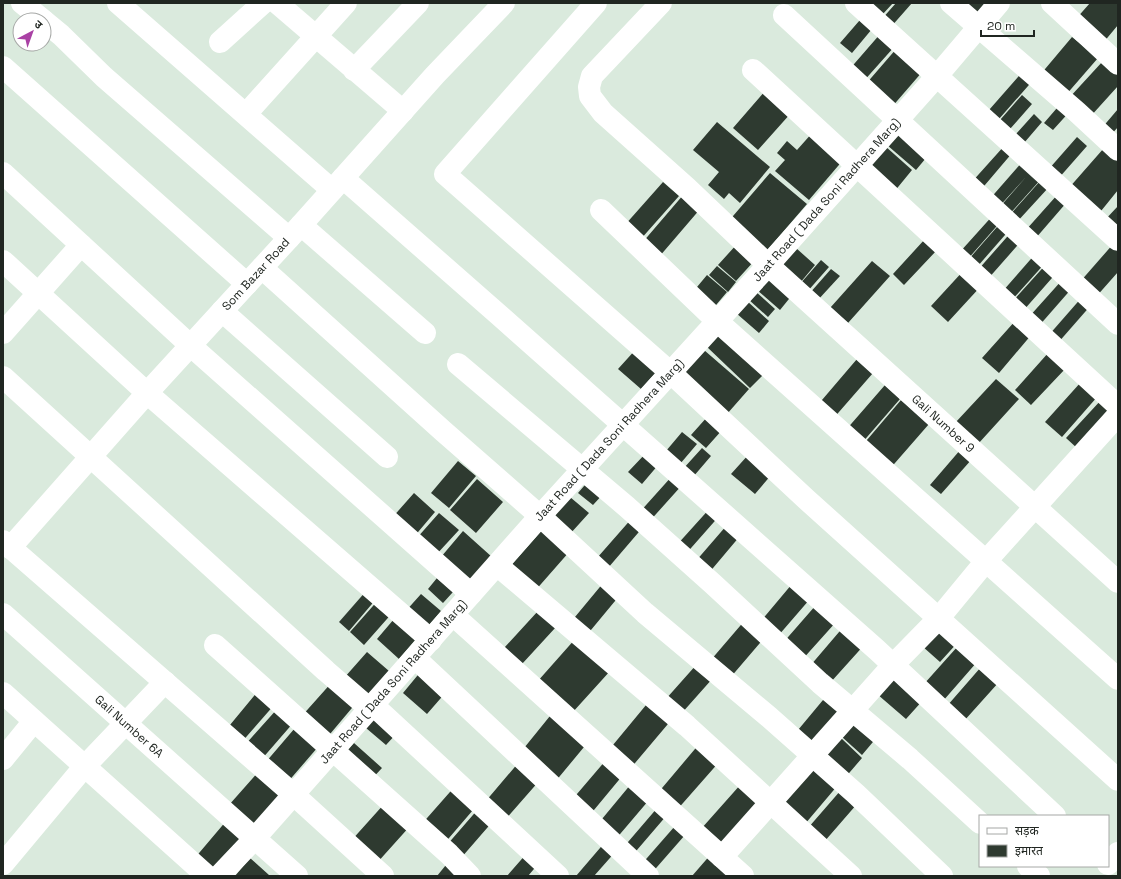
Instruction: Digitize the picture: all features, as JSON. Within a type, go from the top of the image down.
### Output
[{"type":"street","points":[[22,3],[32,12]]},
{"type":"street","points":[[118,3],[246,114],[338,184],[500,314],[893,665],[1054,815]]},
{"type":"street","points":[[220,42],[262,3]]},
{"type":"street","points":[[277,3],[403,111]]},
{"type":"street","points":[[246,114],[346,3]]},
{"type":"street","points":[[354,70],[418,3]]},
{"type":"street","name":"Som Bazar Road","points":[[7,544],[90,458],[435,75],[504,3]]},
{"type":"street","points":[[596,3],[445,174],[671,373],[806,499],[1118,780]]},
{"type":"street","name":"Gali Number 9","points":[[661,3],[592,76],[589,87],[590,96],[603,113],[687,188],[768,265],[1118,582]]},
{"type":"street","points":[[856,3],[1118,240]]},
{"type":"street","points":[[951,3],[978,28],[1077,112],[1118,150]]},
{"type":"street","name":"Jaat Road ( Dada Soni Radhera Marg)","points":[[219,876],[255,838],[540,516],[671,373],[898,120],[999,3]]},
{"type":"street","points":[[1066,7],[1118,64]]},
{"type":"street","points":[[784,15],[1118,324]]},
{"type":"street","points":[[52,28],[104,77],[295,232],[425,333]]},
{"type":"street","points":[[3,67],[247,284]]},
{"type":"street","points":[[753,70],[857,164],[1118,406]]},
{"type":"street","points":[[3,174],[191,346],[471,594]]},
{"type":"street","points":[[601,210],[717,321],[1118,678]]},
{"type":"street","points":[[3,333],[81,245]]},
{"type":"street","points":[[3,261],[147,394],[431,640]]},
{"type":"street","points":[[262,268],[540,516],[645,613],[770,717],[942,876]]},
{"type":"street","points":[[222,311],[386,457]]},
{"type":"street","points":[[458,364],[627,507],[820,683],[910,760],[979,822]]},
{"type":"street","points":[[3,377],[90,458],[314,660],[371,707],[558,876]]},
{"type":"street","points":[[722,857],[893,665],[939,618],[986,561],[1118,415]]},
{"type":"street","points":[[7,544],[293,794],[383,876]]},
{"type":"street","points":[[497,565],[687,726],[851,876]]},
{"type":"street","name":"Gali Number 6A","points":[[3,614],[297,876]]},
{"type":"street","points":[[453,615],[743,876]]},
{"type":"street","points":[[215,644],[449,854],[470,876]]},
{"type":"street","points":[[415,658],[648,876]]},
{"type":"street","points":[[3,864],[84,767],[164,682]]},
{"type":"street","points":[[3,693],[207,876]]},
{"type":"street","points":[[3,759],[34,721]]},
{"type":"street","points":[[1109,863],[1118,853]]},
{"type":"street","points":[[1029,867],[1039,876]]},
{"type":"street","points":[[1098,876],[1105,867]]},
{"type":"building","points":[[873,3],[893,3],[882,15],[870,6]]},
{"type":"building","points":[[896,3],[912,3],[890,28],[881,20]]},
{"type":"building","points":[[958,3],[989,3],[975,19]]},
{"type":"building","points":[[1090,3],[1118,3],[1118,25],[1103,43],[1075,20]]},
{"type":"building","points":[[866,13],[877,23],[852,53],[840,43]]},
{"type":"building","points":[[881,33],[895,46],[862,83],[848,71]]},
{"type":"building","points":[[1072,37],[1098,58],[1065,96],[1040,75]]},
{"type":"building","points":[[897,48],[923,71],[891,108],[865,85]]},
{"type":"building","points":[[1103,61],[1118,75],[1118,86],[1090,117],[1069,98]]},
{"type":"building","points":[[1025,69],[1035,78],[999,119],[989,110]]},
{"type":"building","points":[[766,90],[791,113],[758,150],[733,128]]},
{"type":"building","points":[[1022,95],[1032,104],[1010,129],[1000,120]]},
{"type":"building","points":[[1063,101],[1072,109],[1053,130],[1044,123]]},
{"type":"building","points":[[1118,109],[1118,127],[1110,136],[1101,129]]},
{"type":"building","points":[[1034,114],[1042,122],[1024,143],[1015,135]]},
{"type":"building","points":[[717,122],[770,167],[740,203],[729,193],[724,199],[708,185],[719,172],[693,150]]},
{"type":"building","points":[[902,128],[931,152],[916,170],[887,145]]},
{"type":"building","points":[[813,132],[844,159],[809,200],[775,171],[785,160],[777,153],[787,141],[797,150]]},
{"type":"building","points":[[1077,137],[1087,146],[1058,179],[1048,170]]},
{"type":"building","points":[[1005,145],[1013,152],[979,192],[970,184]]},
{"type":"building","points":[[885,146],[912,170],[894,192],[866,168]]},
{"type":"building","points":[[1104,148],[1118,160],[1118,190],[1097,216],[1068,189]]},
{"type":"building","points":[[1024,160],[1042,178],[1007,217],[998,209],[1026,177],[997,209],[988,201]]},
{"type":"building","points":[[770,173],[807,204],[764,254],[727,223]]},
{"type":"building","points":[[1041,180],[1049,187],[1015,224],[1007,218]]},
{"type":"building","points":[[663,182],[679,196],[640,240],[624,226]]},
{"type":"building","points":[[684,194],[701,208],[659,257],[642,243]]},
{"type":"building","points":[[1058,194],[1067,202],[1035,239],[1025,231]]},
{"type":"building","points":[[1118,206],[1118,234],[1104,221]]},
{"type":"building","points":[[995,213],[1003,219],[967,260],[959,253]]},
{"type":"building","points":[[1004,219],[1012,227],[977,267],[968,260]]},
{"type":"building","points":[[1014,229],[1024,238],[987,280],[977,271]]},
{"type":"building","points":[[925,239],[937,250],[904,285],[893,274]]},
{"type":"building","points":[[1114,243],[1118,246],[1118,272],[1095,298],[1079,283]]},
{"type":"building","points":[[737,244],[755,260],[736,281],[718,265]]},
{"type":"building","points":[[796,248],[815,265],[800,283],[780,266]]},
{"type":"building","points":[[1037,252],[1047,261],[1011,301],[1002,292]]},
{"type":"building","points":[[821,260],[829,267],[807,292],[799,285]]},
{"type":"building","points":[[872,261],[890,276],[848,323],[830,308]]},
{"type":"building","points":[[1049,261],[1059,270],[1023,311],[1012,302]]},
{"type":"building","points":[[717,266],[736,282],[728,292],[709,275]]},
{"type":"building","points":[[831,269],[840,276],[817,301],[809,294]]},
{"type":"building","points":[[965,269],[982,285],[948,322],[931,306]]},
{"type":"building","points":[[771,274],[793,294],[780,310],[757,290]]},
{"type":"building","points":[[707,275],[727,292],[711,311],[692,293]]},
{"type":"building","points":[[1063,279],[1073,287],[1038,327],[1028,318]]},
{"type":"building","points":[[755,291],[775,309],[768,317],[748,299]]},
{"type":"building","points":[[1083,296],[1092,304],[1057,344],[1048,336]]},
{"type":"building","points":[[747,301],[769,321],[759,333],[736,313]]},
{"type":"building","points":[[1016,320],[1032,334],[999,373],[982,358]]},
{"type":"building","points":[[723,329],[767,371],[750,388],[706,346]]},
{"type":"building","points":[[637,348],[660,368],[641,389],[618,369]]},
{"type":"building","points":[[704,350],[749,389],[727,414],[682,375]]},
{"type":"building","points":[[1049,352],[1066,368],[1031,405],[1015,390]]},
{"type":"building","points":[[857,359],[873,373],[832,420],[816,407]]},
{"type":"building","points":[[996,379],[1019,399],[978,444],[955,423]]},
{"type":"building","points":[[1081,382],[1098,396],[1062,437],[1045,422]]},
{"type":"building","points":[[885,385],[900,399],[861,444],[845,431]]},
{"type":"building","points":[[1102,399],[1114,410],[1078,449],[1066,438]]},
{"type":"building","points":[[901,400],[929,424],[888,471],[861,447]]},
{"type":"building","points":[[708,416],[723,429],[706,448],[691,435]]},
{"type":"building","points":[[682,432],[697,444],[680,464],[666,451]]},
{"type":"building","points":[[702,448],[711,456],[693,477],[683,469]]},
{"type":"building","points":[[961,449],[972,459],[941,494],[930,485]]},
{"type":"building","points":[[646,453],[659,464],[642,484],[628,472]]},
{"type":"building","points":[[749,454],[772,474],[755,494],[731,474]]},
{"type":"building","points":[[458,461],[476,476],[449,508],[431,493]]},
{"type":"building","points":[[673,475],[683,484],[648,523],[638,514]]},
{"type":"building","points":[[477,479],[503,502],[476,533],[450,510]]},
{"type":"building","points":[[590,479],[605,492],[593,505],[578,493]]},
{"type":"building","points":[[414,493],[435,512],[413,538],[391,519]]},
{"type":"building","points":[[570,497],[589,513],[570,534],[552,518]]},
{"type":"building","points":[[712,506],[721,514],[684,556],[675,547]]},
{"type":"building","points":[[439,513],[459,530],[435,556],[416,539]]},
{"type":"building","points":[[633,517],[644,526],[608,568],[597,558]]},
{"type":"building","points":[[727,525],[740,536],[708,574],[695,562]]},
{"type":"building","points":[[544,528],[570,551],[534,592],[508,569]]},
{"type":"building","points":[[463,531],[492,557],[469,582],[441,557]]},
{"type":"building","points":[[437,578],[453,592],[443,603],[428,589]]},
{"type":"building","points":[[604,582],[620,595],[586,636],[570,623]]},
{"type":"building","points":[[792,584],[810,599],[778,636],[761,621]]},
{"type":"building","points":[[367,590],[377,598],[349,631],[339,622]]},
{"type":"building","points":[[421,594],[441,611],[424,631],[404,613]]},
{"type":"building","points":[[380,598],[394,611],[364,645],[350,632]]},
{"type":"building","points":[[816,605],[836,622],[801,661],[782,644]]},
{"type":"building","points":[[538,611],[556,627],[522,664],[504,648]]},
{"type":"building","points":[[394,619],[416,639],[399,659],[377,639]]},
{"type":"building","points":[[746,619],[766,636],[730,678],[710,661]]},
{"type":"building","points":[[845,625],[866,643],[830,683],[810,666]]},
{"type":"building","points":[[940,625],[959,641],[940,662],[922,646]]},
{"type":"building","points":[[576,638],[611,670],[572,713],[537,682]]},
{"type":"building","points":[[958,646],[977,662],[943,701],[924,684]]},
{"type":"building","points":[[367,652],[389,671],[366,697],[344,678]]},
{"type":"building","points":[[697,664],[713,678],[681,714],[665,700]]},
{"type":"building","points":[[981,667],[999,682],[964,721],[947,706]]},
{"type":"building","points":[[422,670],[447,691],[427,714],[403,693]]},
{"type":"building","points":[[894,674],[924,699],[906,719],[877,694]]},
{"type":"building","points":[[333,681],[357,702],[325,740],[300,718]]},
{"type":"building","points":[[259,690],[275,704],[240,744],[225,731]]},
{"type":"building","points":[[828,694],[846,709],[815,745],[798,730]]},
{"type":"building","points":[[651,699],[673,718],[630,769],[608,751]]},
{"type":"building","points":[[278,708],[294,722],[261,760],[244,746]]},
{"type":"building","points":[[554,711],[589,741],[555,782],[520,753]]},
{"type":"building","points":[[376,716],[397,733],[386,745],[366,728]]},
{"type":"building","points":[[858,718],[878,736],[862,755],[842,737]]},
{"type":"building","points":[[295,728],[318,747],[287,783],[265,763]]},
{"type":"building","points":[[841,738],[862,758],[844,779],[822,759]]},
{"type":"building","points":[[354,743],[382,768],[369,782],[341,758]]},
{"type":"building","points":[[700,743],[720,761],[676,811],[657,794]]},
{"type":"building","points":[[606,760],[623,775],[589,816],[571,801]]},
{"type":"building","points":[[519,762],[540,780],[505,820],[485,802]]},
{"type":"building","points":[[814,766],[838,785],[805,824],[782,804]]},
{"type":"building","points":[[260,770],[284,790],[253,826],[229,805]]},
{"type":"building","points":[[457,784],[479,803],[443,845],[420,826]]},
{"type":"building","points":[[631,784],[649,800],[615,840],[597,825]]},
{"type":"building","points":[[741,784],[760,801],[719,846],[701,829]]},
{"type":"building","points":[[841,790],[857,804],[824,842],[808,828]]},
{"type":"building","points":[[385,803],[411,825],[376,864],[350,842]]},
{"type":"building","points":[[658,807],[667,815],[631,857],[622,849]]},
{"type":"building","points":[[479,808],[494,820],[461,858],[446,846]]},
{"type":"building","points":[[227,820],[245,834],[211,873],[194,859]]},
{"type":"building","points":[[675,826],[685,835],[650,875],[640,866]]},
{"type":"building","points":[[606,841],[617,850],[594,876],[576,876]]},
{"type":"building","points":[[527,853],[539,863],[528,876],[507,876]]},
{"type":"building","points":[[712,853],[736,876],[692,876]]},
{"type":"building","points":[[250,858],[269,875],[235,876]]},
{"type":"building","points":[[450,860],[467,876],[437,876]]}]
